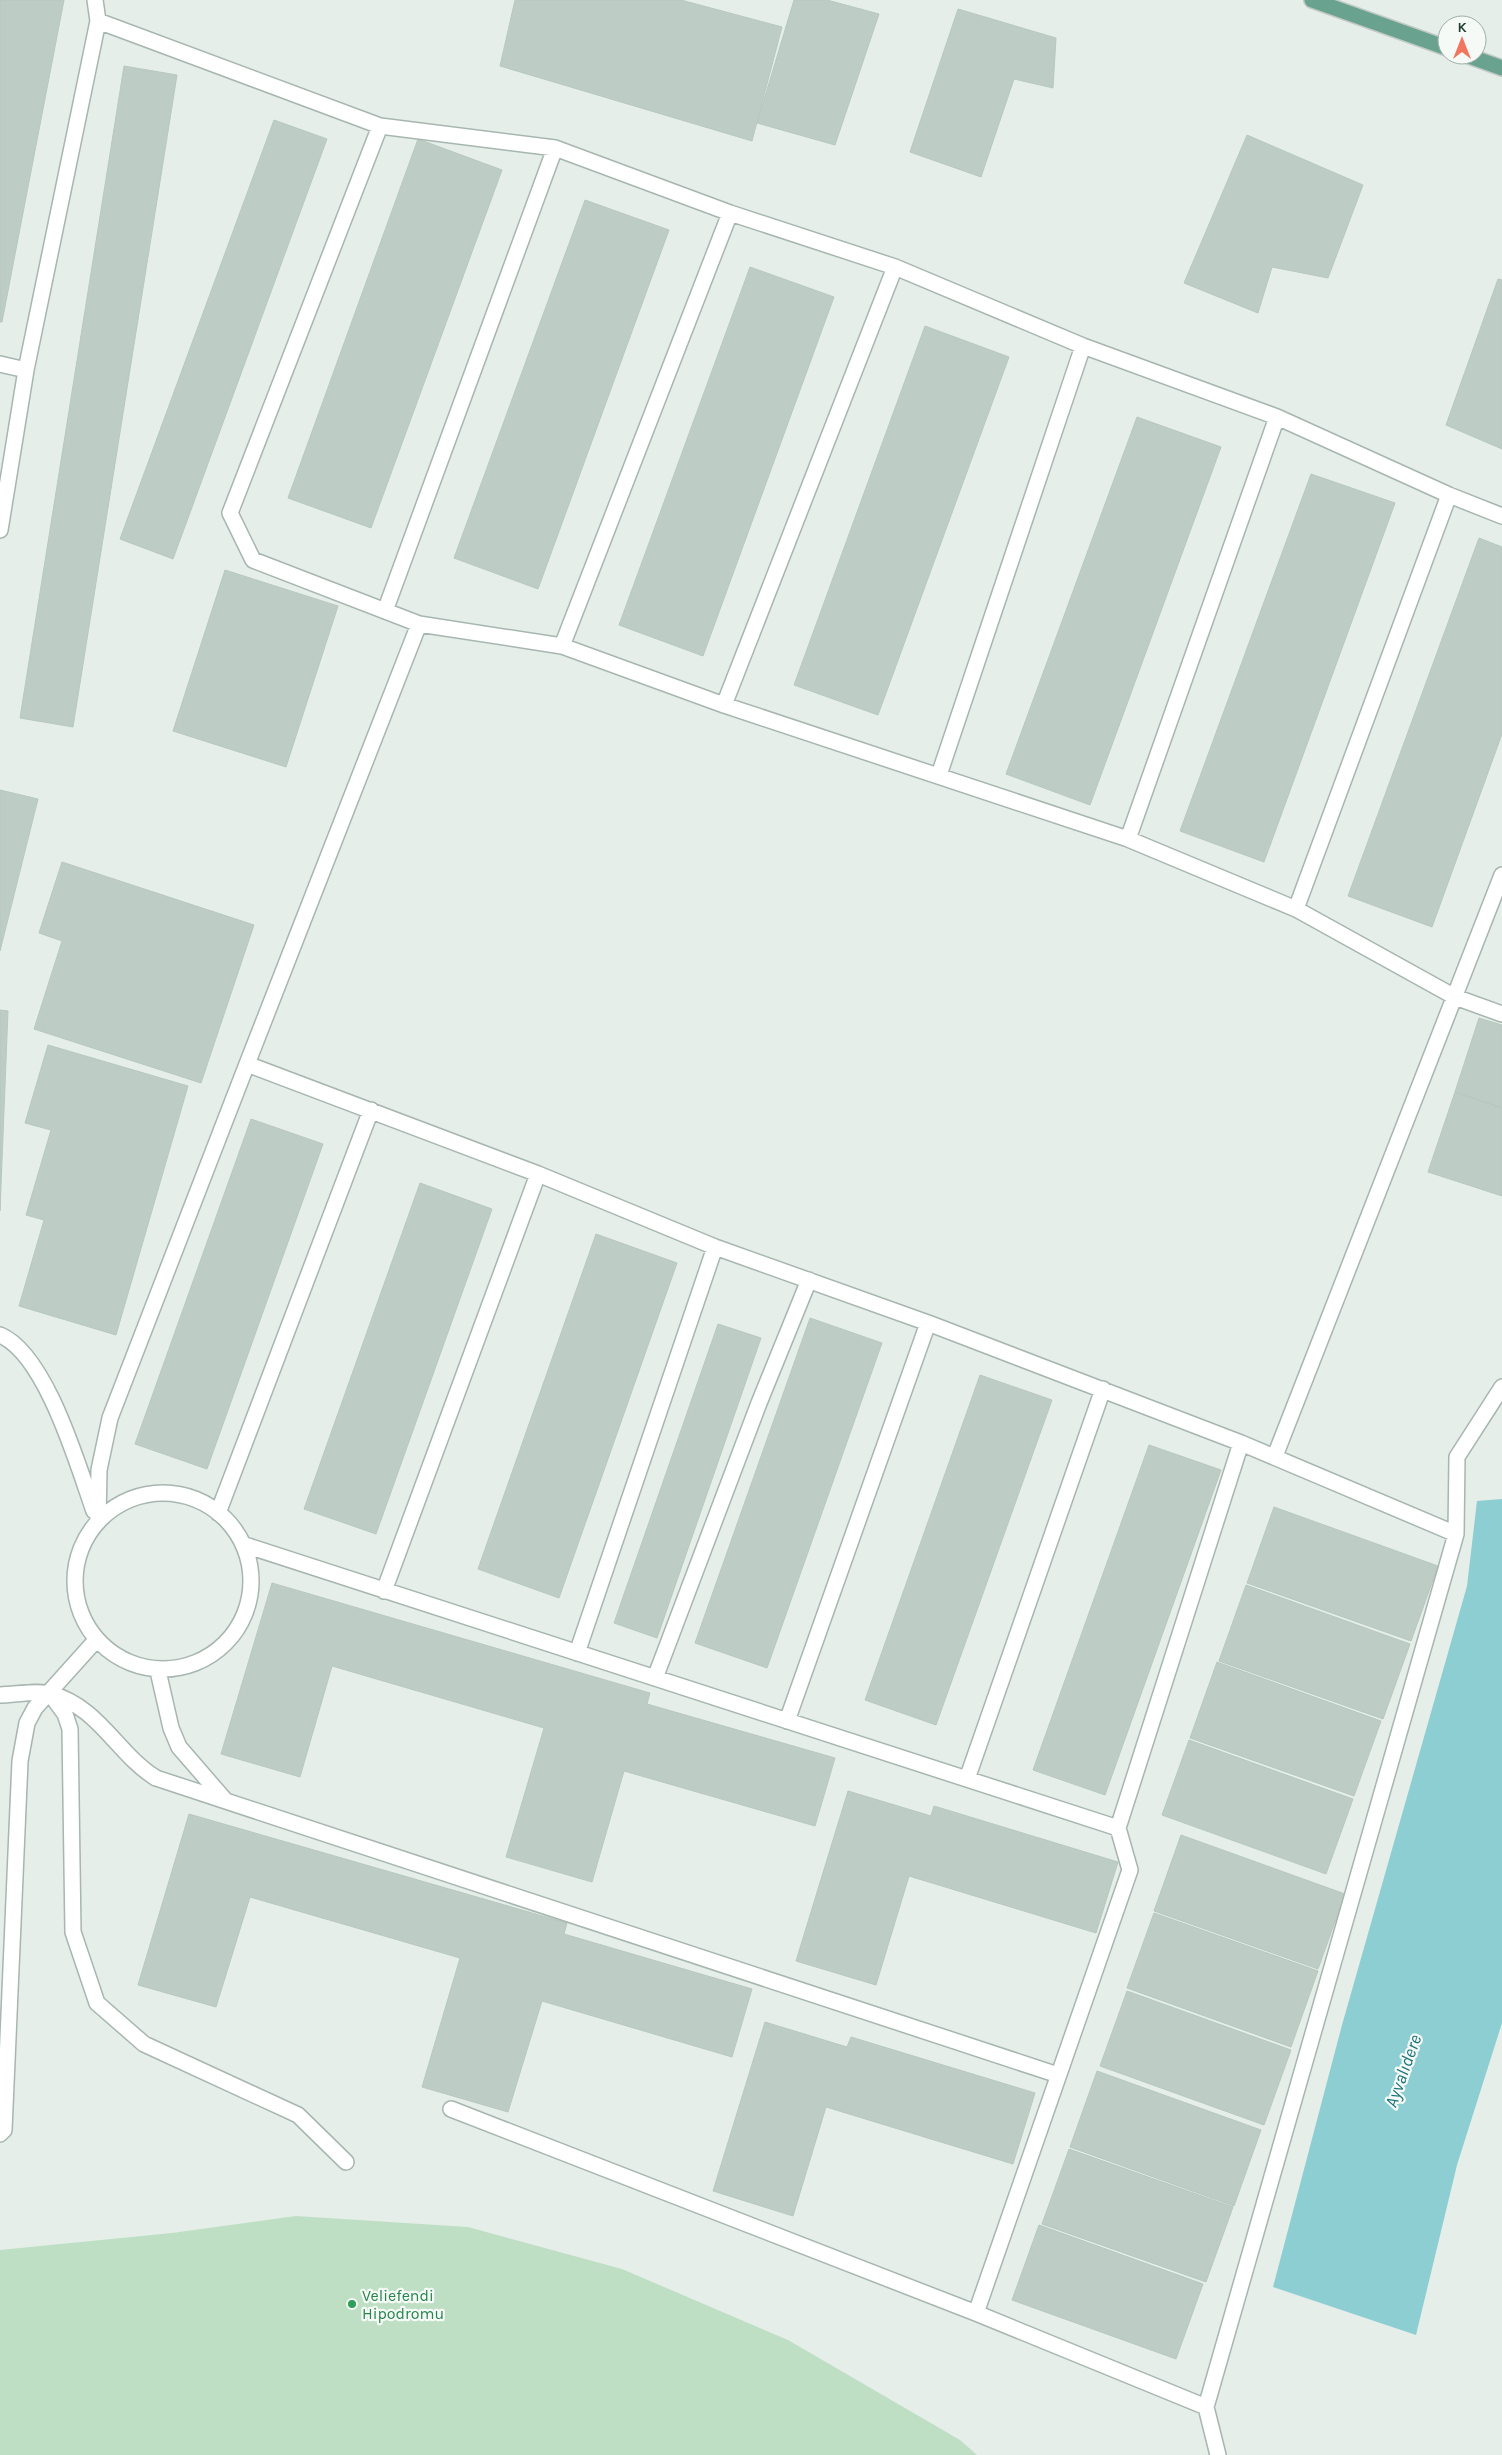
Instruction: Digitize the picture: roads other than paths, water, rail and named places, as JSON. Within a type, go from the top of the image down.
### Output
[{"type":"main road","points":[[1312,0],[1437,44]]},
{"type":"main road","points":[[1487,63],[1502,68]]},
{"type":"lane","points":[[0,530],[26,370],[98,21],[95,0]]},
{"type":"lane","points":[[98,21],[380,126],[555,148],[730,213],[895,267],[1083,346],[1277,418],[1449,495],[1502,516]]},
{"type":"lane","points":[[380,126],[230,513],[253,560],[419,624],[562,646],[724,705],[1128,839],[1296,909],[1455,998],[1502,1014]]},
{"type":"lane","points":[[385,611],[555,148]]},
{"type":"lane","points":[[562,646],[730,213]]},
{"type":"lane","points":[[724,705],[895,267]]},
{"type":"lane","points":[[938,775],[1083,346]]},
{"type":"lane","points":[[0,364],[26,370]]},
{"type":"lane","points":[[1128,839],[1277,418]]},
{"type":"lane","points":[[1296,909],[1449,495]]},
{"type":"lane","points":[[98,1521],[99,1470],[110,1418],[419,624]]},
{"type":"lane","points":[[1275,1456],[1502,875]]},
{"type":"lane","points":[[247,1064],[538,1174],[716,1247],[928,1323],[1275,1456],[1456,1534]]},
{"type":"lane","points":[[218,1513],[371,1110]]},
{"type":"lane","points":[[384,1590],[538,1174]]},
{"type":"lane","points":[[577,1653],[716,1247]]},
{"type":"lane","points":[[655,1678],[759,1403],[809,1280]]},
{"type":"lane","points":[[787,1721],[928,1323]]},
{"type":"lane","points":[[0,1335],[8,1338],[28,1359],[48,1392],[66,1432],[98,1521]]},
{"type":"lane","points":[[1218,2455],[1206,2407],[1456,1534],[1457,1457],[1502,1387]]},
{"type":"lane","points":[[967,1779],[1102,1390]]},
{"type":"lane","points":[[976,2313],[1130,1870],[1118,1828],[1241,1443]]},
{"type":"lane","points":[[176,1493],[204,1502],[218,1513],[228,1521],[245,1545],[253,1574],[250,1604],[237,1632],[216,1653],[189,1667],[158,1671],[129,1663],[105,1649],[87,1627],[76,1601],[74,1572],[82,1545],[98,1521],[120,1503],[147,1494],[176,1493]]},
{"type":"lane","points":[[245,1545],[1118,1828]]},
{"type":"lane","points":[[0,2134],[4,2130],[20,1761],[27,1723],[35,1708],[97,1639]]},
{"type":"lane","points":[[158,1671],[171,1728],[179,1747],[225,1800]]},
{"type":"lane","points":[[0,1695],[50,1693],[77,1706],[105,1727],[138,1767],[156,1778],[1058,2075]]},
{"type":"lane","points":[[50,1693],[65,1714],[70,1729],[73,1932],[97,2003],[144,2044],[298,2115],[346,2162]]},
{"type":"lane","points":[[451,2109],[976,2313],[1206,2407]]},
{"type":"water","name":"Ayvalıdere","points":[[1502,1499],[1502,2023],[1457,2165],[1416,2335],[1273,2287],[1342,2025],[1467,1586],[1477,1501]]},
{"type":"place","name":"Veliefendi Hipodromu","points":[[352,2304]]}]
